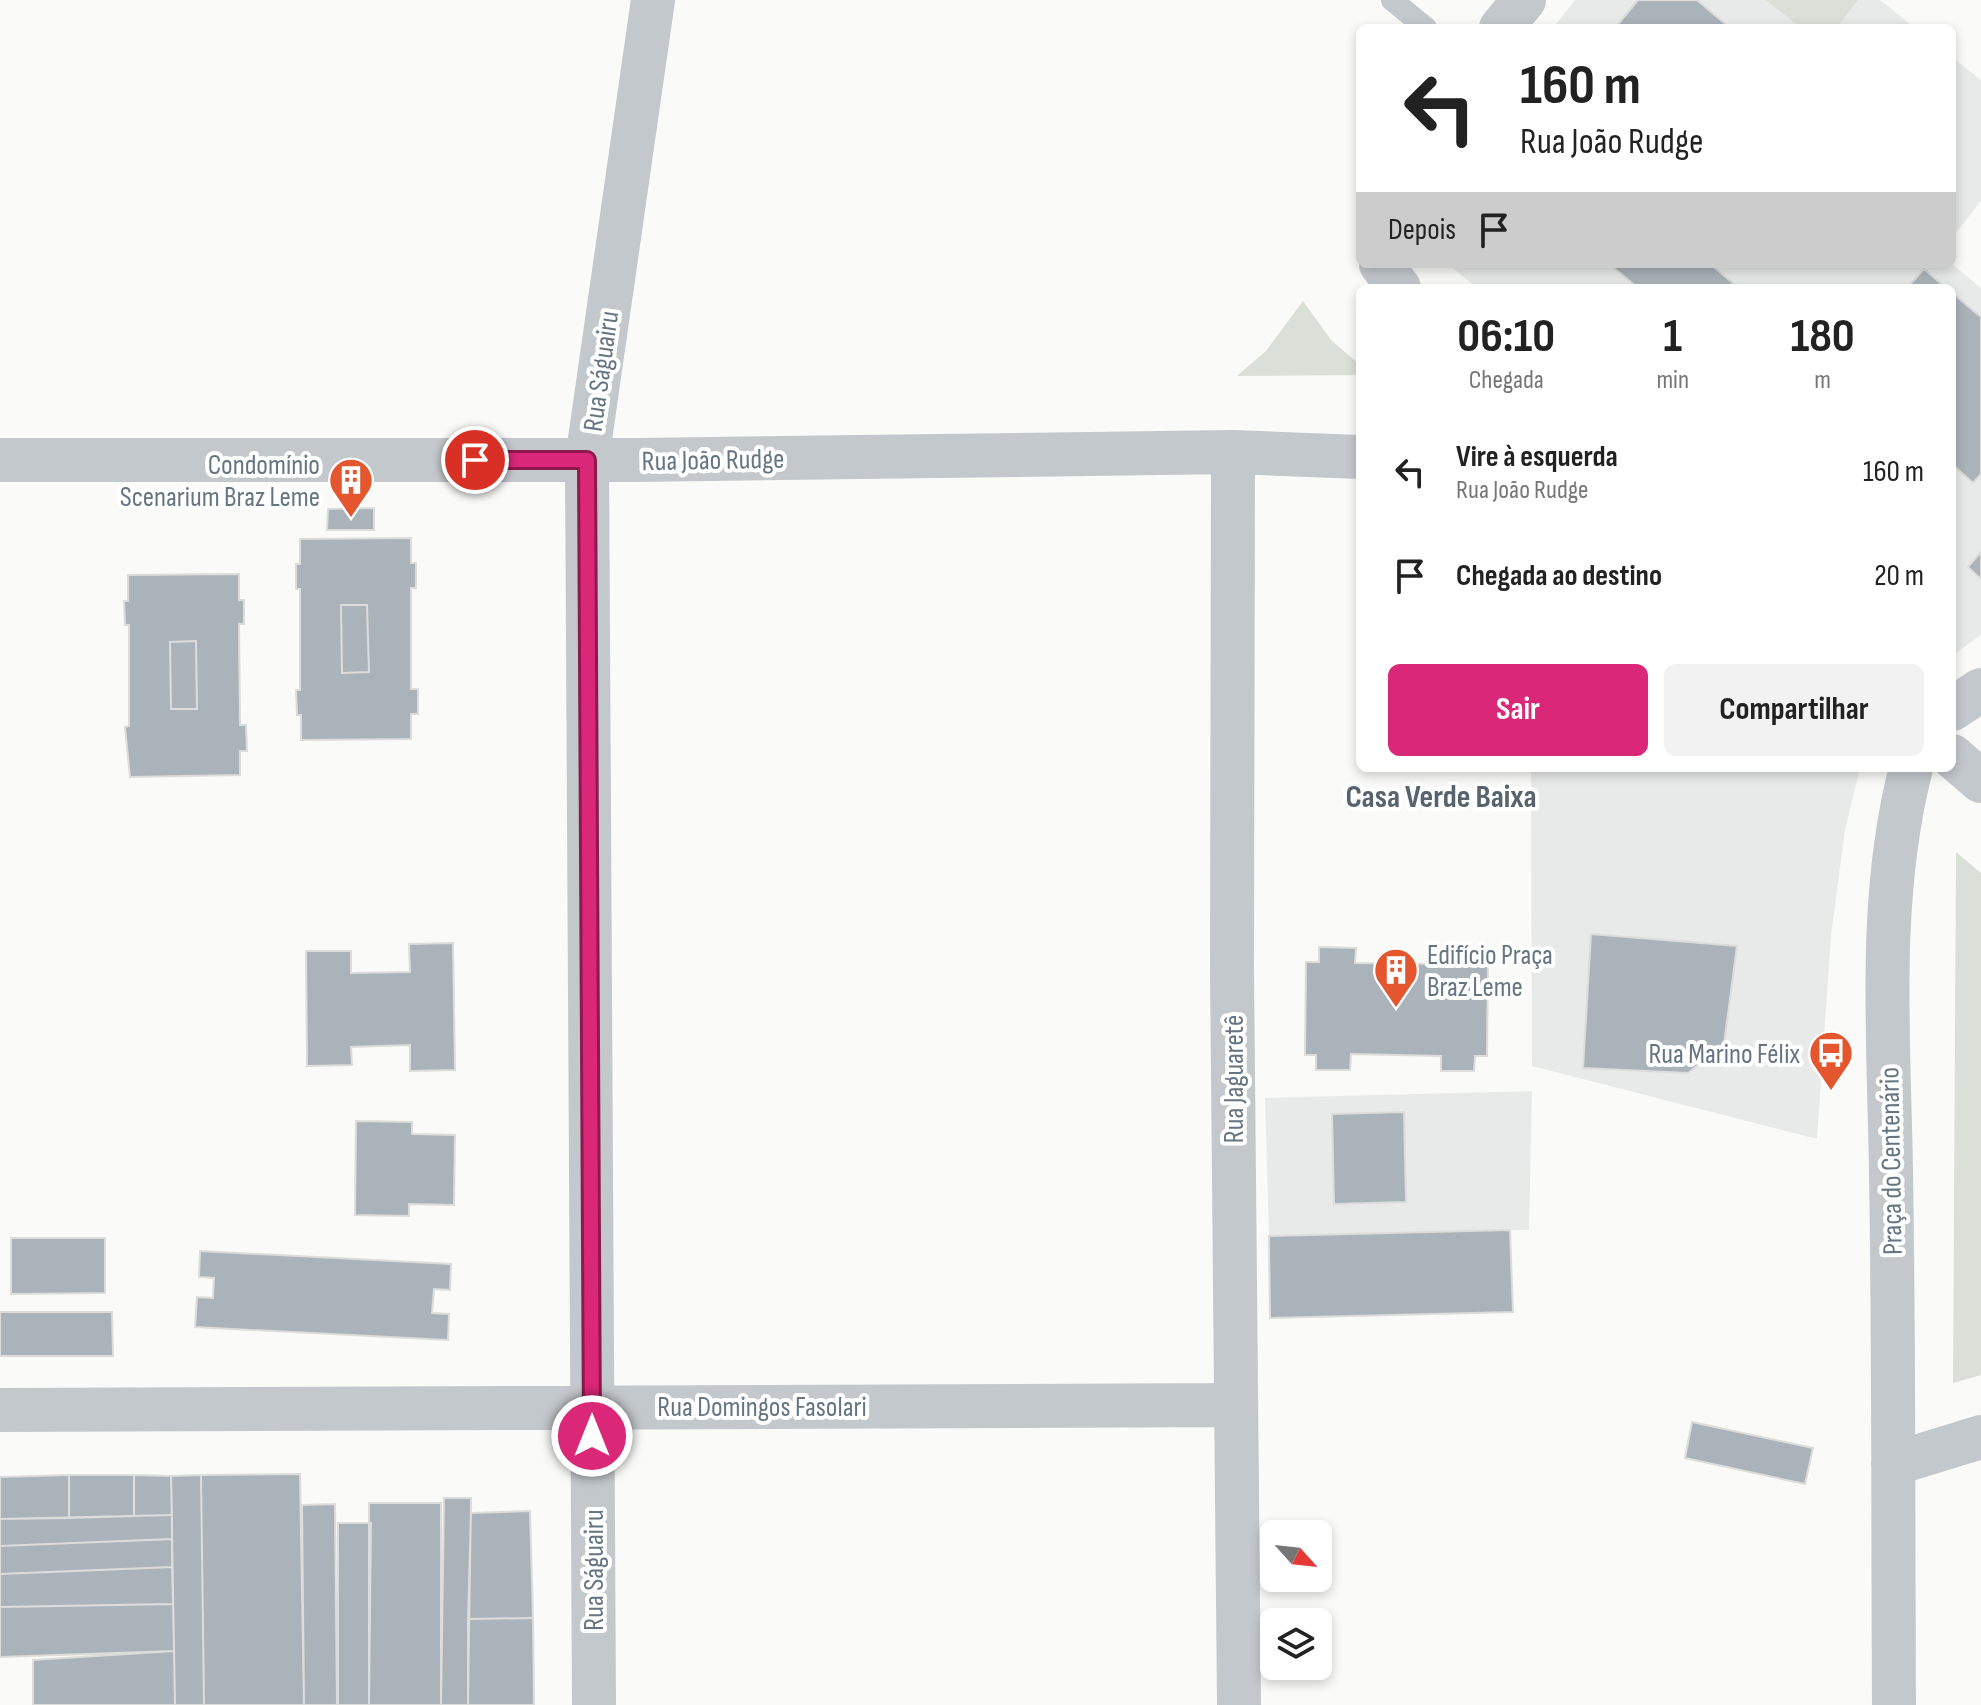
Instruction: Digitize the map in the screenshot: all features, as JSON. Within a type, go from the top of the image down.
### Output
[{"type":"street","name":"Rua Ságuairu","points":[[594,1705],[587,460],[653,0]]},
{"type":"street","points":[[1504,24],[1524,0]]},
{"type":"street","name":"Rua João Rudge","points":[[0,460],[587,460],[1233,452],[1356,457]]},
{"type":"street","name":"Rua Jaguaretê","points":[[1233,452],[1232,970],[1239,1705]]},
{"type":"street","points":[[1956,706],[1981,690]]},
{"type":"street","points":[[1956,759],[1981,781]]},
{"type":"street","name":"Praça do Centenário","points":[[1893,1464],[1887,1028],[1889,939],[1902,804],[1910,772]]},
{"type":"street","name":"Rua Domingos Fasolari","points":[[0,1410],[1236,1405]]},
{"type":"street","points":[[1894,1705],[1893,1464],[1981,1437]]},
{"type":"lane","points":[[1392,0],[1421,24]]},
{"type":"shaded area","points":[[1575,0],[1880,0],[1910,24],[1556,24]]},
{"type":"shaded area","points":[[1766,0],[1858,0],[1839,24],[1796,24]]},
{"type":"shaded area","points":[[1956,60],[1981,80],[1981,201],[1956,233]]},
{"type":"shaded area","points":[[1956,267],[1981,288],[1981,635],[1956,653],[1956,284],[1472,284],[1453,268]]},
{"type":"shaded area","points":[[1303,301],[1331,340],[1356,362],[1356,375],[1237,376],[1266,351]]},
{"type":"shaded area","points":[[1531,772],[1859,772],[1845,830],[1831,935],[1817,1139],[1532,1066]]},
{"type":"shaded area","points":[[1956,852],[1981,873],[1981,1375],[1953,1383]]},
{"type":"shaded area","points":[[1532,1091],[1529,1230],[1269,1236],[1265,1098]]},
{"type":"building","points":[[1638,0],[1697,0],[1725,24],[1618,24]]},
{"type":"building","points":[[1614,268],[1715,268],[1734,284],[1633,284]]},
{"type":"building","points":[[1924,269],[1941,284],[1911,284]]},
{"type":"building","points":[[1956,296],[1981,317],[1981,474],[1973,483],[1956,468]]},
{"type":"building","name":"Condomínio Scenarium Braz Leme","points":[[374,508],[374,530],[327,530],[328,509]]},
{"type":"building","points":[[411,538],[411,563],[416,563],[416,588],[411,588],[411,689],[418,689],[418,714],[411,714],[411,739],[301,740],[301,715],[297,715],[296,690],[300,690],[300,589],[296,589],[296,564],[300,564],[300,539]]},
{"type":"building","points":[[1981,552],[1981,579],[1968,567]]},
{"type":"building","points":[[239,574],[239,600],[244,600],[244,624],[239,624],[240,725],[246,725],[247,751],[240,751],[240,775],[130,777],[125,727],[129,726],[129,625],[125,625],[124,601],[128,601],[128,575]]},
{"type":"building","points":[[341,605],[367,605],[369,672],[342,673]]},
{"type":"building","points":[[196,641],[197,709],[171,709],[170,642]]},
{"type":"building","points":[[1591,934],[1737,946],[1724,1044],[1688,1073],[1583,1068]]},
{"type":"building","points":[[453,943],[455,1070],[410,1071],[410,1045],[351,1047],[352,1065],[307,1066],[306,951],[351,951],[351,973],[410,972],[409,944]]},
{"type":"building","name":"Edifício Praça Braz Leme","points":[[1319,947],[1356,948],[1355,963],[1442,964],[1443,949],[1477,949],[1476,964],[1488,964],[1487,1056],[1475,1056],[1474,1071],[1441,1071],[1441,1056],[1351,1054],[1350,1070],[1316,1070],[1316,1055],[1305,1055],[1306,962],[1319,962]]},
{"type":"building","points":[[1404,1112],[1406,1202],[1334,1204],[1332,1114]]},
{"type":"building","points":[[356,1121],[412,1122],[412,1134],[455,1135],[454,1205],[409,1204],[409,1216],[355,1215]]},
{"type":"building","points":[[1510,1230],[1513,1312],[1270,1318],[1269,1236]]},
{"type":"building","points":[[11,1238],[105,1238],[105,1293],[11,1294]]},
{"type":"building","points":[[200,1251],[451,1264],[450,1290],[434,1289],[432,1313],[449,1314],[448,1340],[195,1327],[197,1297],[213,1298],[214,1278],[199,1277]]},
{"type":"building","points":[[0,1312],[112,1312],[113,1356],[0,1356]]},
{"type":"building","points":[[1692,1422],[1813,1448],[1805,1484],[1685,1458]]},
{"type":"building","points":[[300,1474],[304,1705],[204,1705],[201,1475]]},
{"type":"building","points":[[69,1475],[134,1475],[134,1516],[69,1518]]},
{"type":"building","points":[[69,1475],[69,1518],[0,1519],[0,1477]]},
{"type":"building","points":[[134,1475],[171,1476],[172,1515],[134,1516]]},
{"type":"building","points":[[201,1475],[204,1705],[175,1705],[171,1476]]},
{"type":"building","points":[[444,1498],[471,1498],[468,1705],[441,1705]]},
{"type":"building","points":[[369,1503],[441,1503],[441,1705],[369,1705]]},
{"type":"building","points":[[335,1504],[337,1705],[304,1705],[302,1505]]},
{"type":"building","points":[[530,1511],[533,1618],[468,1619],[471,1513]]},
{"type":"building","points":[[172,1515],[172,1539],[0,1546],[0,1519]]},
{"type":"building","points":[[338,1523],[371,1523],[369,1705],[338,1705]]},
{"type":"building","points":[[172,1539],[172,1567],[0,1574],[0,1546]]},
{"type":"building","points":[[172,1567],[173,1604],[0,1607],[0,1574]]},
{"type":"building","points":[[173,1604],[174,1651],[0,1657],[0,1607]]},
{"type":"building","points":[[533,1618],[534,1705],[468,1705],[468,1619]]},
{"type":"building","points":[[174,1651],[175,1705],[33,1705],[33,1660]]},
{"type":"place","name":"Condomínio Scenarium Braz Leme","points":[[351,519]]},
{"type":"place","name":"Edifício Praça Braz Leme","points":[[1396,1009]]},
{"type":"place","name":"Rua Marino Félix","points":[[1831,1092]]},
{"type":"district","name":"Casa Verde Baixa","points":[[1441,796]]},
{"type":"route","points":[[475,460],[587,460],[592,1436]]}]
